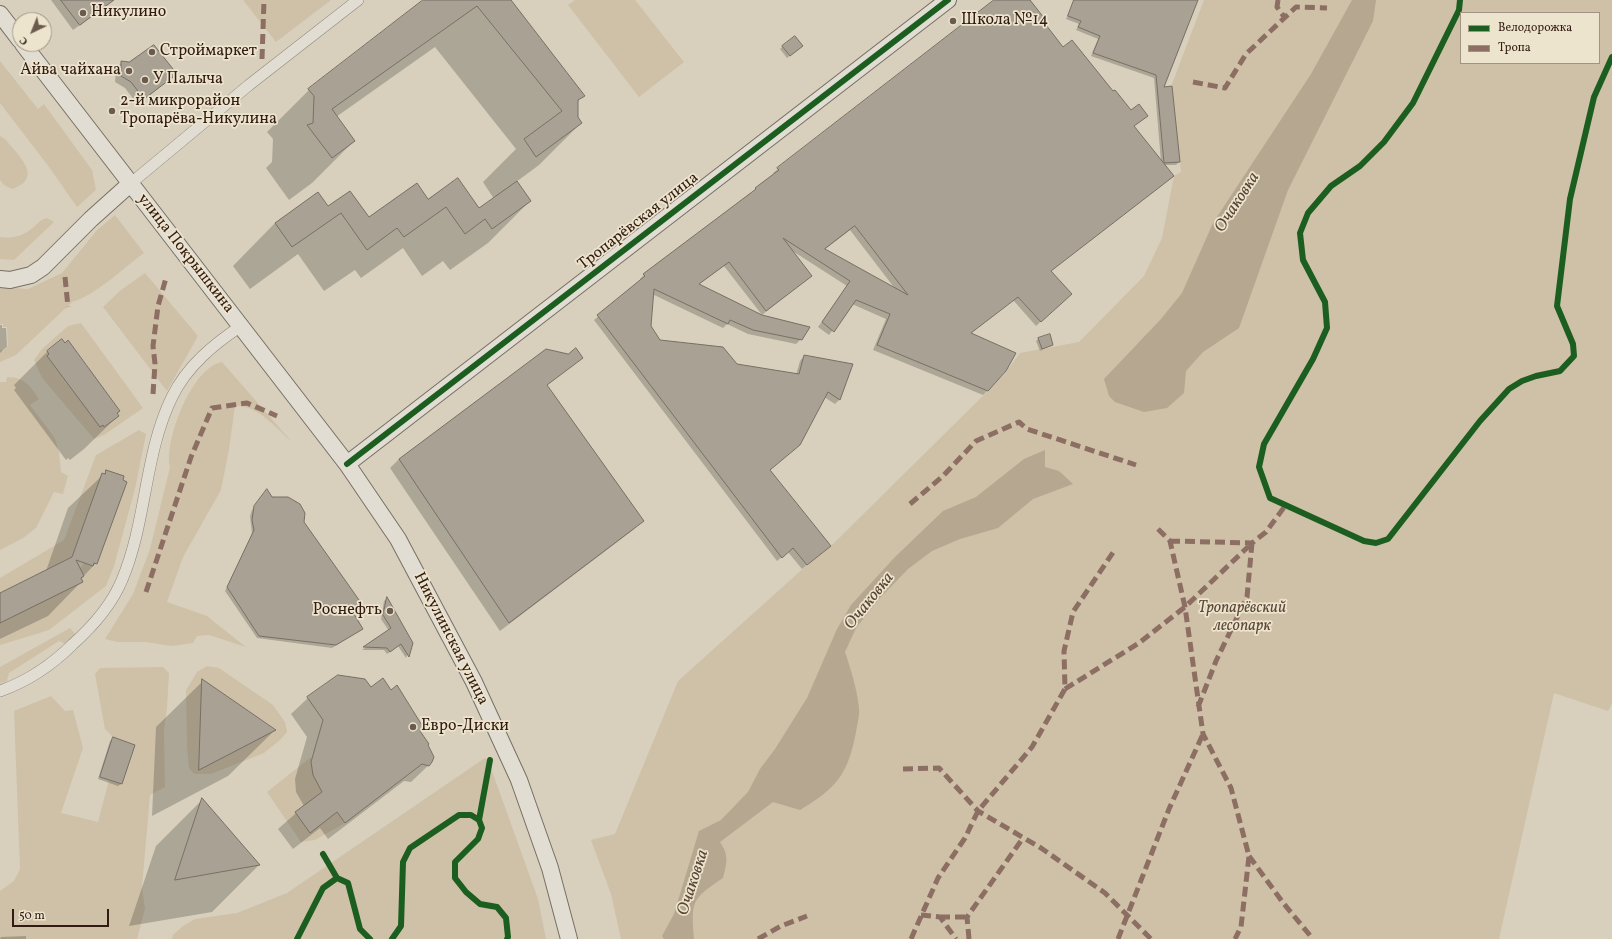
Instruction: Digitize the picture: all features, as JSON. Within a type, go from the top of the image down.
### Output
[{"type":"main road","name":"Тропарёвская улица","points":[[347,464],[948,0]]},
{"type":"main road","points":[[0,14],[12,30]]},
{"type":"main road","name":"улица Покрышкина","points":[[29,52],[347,464]]},
{"type":"main road","points":[[0,279],[10,280],[31,275],[43,267],[95,215],[130,184]]},
{"type":"main road","name":"Никулинская улица","points":[[347,464],[398,539],[474,682],[518,780],[535,824],[550,868],[569,939]]},
{"type":"street","points":[[130,184],[249,85],[358,0]]},
{"type":"street","points":[[0,691],[17,685],[60,657],[93,624],[115,594],[130,558],[154,451],[164,418],[173,396],[189,371],[207,351],[241,326]]},
{"type":"green space","points":[[243,0],[331,0],[276,42]]},
{"type":"green space","points":[[575,0],[635,0],[684,62],[639,97],[568,5]]},
{"type":"green space","name":"Тропарёвский лесопарк","points":[[1204,0],[1612,0],[1612,704],[1608,711],[1554,693],[1499,939],[621,939],[611,894],[591,840],[615,834],[678,681],[807,565],[831,546],[1003,376],[1020,353],[1079,342],[1144,276],[1162,238],[1174,176],[1181,172],[1172,84]]},
{"type":"green space","points":[[0,61],[38,109],[44,104],[92,170],[96,190],[77,207],[49,167],[0,103]]},
{"type":"green space","points":[[0,136],[5,139],[22,159],[28,173],[27,179],[22,184],[12,189],[4,185],[0,180]]},
{"type":"green space","points":[[115,215],[144,253],[99,288],[72,302],[16,355],[0,362],[0,350],[4,350],[5,347],[8,346],[7,327],[3,327],[3,324],[0,324],[0,287],[28,289],[62,273],[97,230]]},
{"type":"green space","points":[[47,218],[54,222],[14,260],[0,259],[0,237],[8,238],[21,235]]},
{"type":"green space","points":[[145,273],[198,336],[167,391],[103,307],[121,290]]},
{"type":"green space","points":[[81,323],[143,408],[104,435],[94,439],[42,378],[34,360],[42,349],[68,326]],"holes":[[[62,340],[65,343],[68,340],[89,368],[84,372],[100,384],[120,410],[117,413],[119,416],[105,427],[68,385],[47,356],[49,354],[47,351]]]},
{"type":"green space","points":[[222,362],[291,441],[266,418],[258,413],[243,406],[235,406],[221,490],[183,557],[167,602],[207,616],[246,647],[209,635],[197,636],[193,643],[172,646],[145,642],[117,642],[105,639],[133,594],[150,549],[170,467],[169,455],[171,440],[182,406],[200,377],[211,367]]},
{"type":"green space","points":[[7,377],[22,380],[32,389],[39,399],[30,405],[55,438],[59,452],[61,472],[68,476],[63,494],[54,492],[36,528],[23,538],[0,550],[0,382],[6,382]]},
{"type":"green space","points":[[139,430],[146,434],[135,489],[114,566],[106,586],[49,630],[0,645],[0,622],[82,582],[81,578],[84,576],[80,568],[84,563],[92,566],[94,563],[97,564],[127,482],[123,480],[124,476],[106,470],[105,474],[102,473],[72,557],[0,593],[0,578],[64,540],[96,455]]},
{"type":"green space","points":[[70,628],[76,635],[65,644],[59,641],[9,673],[7,681],[0,683],[0,667]]},
{"type":"green space","points":[[207,666],[219,668],[273,705],[285,722],[287,732],[264,753],[211,774],[194,774],[189,768],[187,748],[186,690],[197,672]],"holes":[[[202,680],[276,729],[199,769]]]},
{"type":"green space","points":[[163,667],[169,673],[164,730],[165,787],[150,795],[142,887],[145,909],[137,939],[0,939],[0,891],[14,881],[20,869],[14,711],[51,696],[65,711],[73,710],[83,748],[61,813],[98,822],[109,780],[122,784],[135,745],[113,737],[105,729],[95,674],[100,668]]},
{"type":"green space","points":[[311,757],[314,776],[322,792],[345,823],[315,840],[301,842],[267,792]]},
{"type":"green space","points":[[485,758],[488,760],[538,899],[546,939],[172,939],[173,935],[183,926],[195,919],[237,913],[287,893]]},
{"type":"water","name":"Очаковка","points":[[1352,0],[1376,0],[1373,21],[1288,190],[1239,328],[1203,352],[1186,371],[1184,393],[1167,408],[1144,412],[1115,402],[1109,396],[1104,379],[1161,319],[1182,293],[1213,223],[1311,74]]},
{"type":"water","name":"Очаковка","points":[[1045,450],[1045,467],[1059,471],[1073,484],[1033,499],[998,528],[960,539],[932,551],[908,569],[879,599],[856,628],[845,652],[852,673],[858,701],[859,714],[853,747],[845,769],[832,787],[800,810],[773,802],[720,842],[726,855],[723,878],[705,891],[695,902],[693,909],[694,939],[664,939],[662,936],[674,914],[699,831],[721,820],[748,792],[760,769],[775,749],[807,698],[837,629],[851,605],[894,558],[943,511],[976,497],[1024,459]]},
{"type":"building","name":"Никулино","points":[[61,0],[114,0],[80,25]]},
{"type":"building","points":[[423,0],[511,0],[585,96],[578,100],[578,117],[582,123],[536,157],[524,139],[562,111],[477,6],[332,109],[355,141],[332,158],[307,125],[313,123],[314,96],[308,89]]},
{"type":"building","points":[[994,0],[1030,0],[1048,23],[1046,25],[1063,47],[1072,40],[1113,91],[1115,90],[1131,110],[1139,104],[1148,116],[1134,126],[1174,176],[1051,271],[1072,294],[1041,322],[1018,297],[971,333],[1016,353],[1006,371],[988,391],[877,345],[890,314],[856,300],[834,332],[822,322],[850,281],[783,238],[812,276],[766,311],[729,262],[699,284],[762,315],[810,327],[802,340],[753,330],[730,320],[728,324],[654,289],[651,326],[660,340],[723,347],[737,364],[799,374],[804,355],[853,364],[840,400],[828,392],[800,445],[770,470],[831,546],[807,565],[793,548],[782,558],[597,315],[645,276],[643,274],[756,189],[755,188],[779,170],[777,168]],"holes":[[[855,226],[908,295],[825,249]]]},
{"type":"building","points":[[1074,0],[1198,0],[1164,87],[1172,86],[1180,162],[1164,163],[1156,75],[1093,53],[1100,36],[1078,27],[1081,21],[1068,16]]},
{"type":"building","points":[[795,36],[803,46],[790,56],[782,46]]},
{"type":"building","points":[[154,45],[177,74],[144,99],[131,82],[121,76],[121,61],[129,62]]},
{"type":"building","points":[[458,178],[479,208],[517,181],[531,201],[492,229],[485,219],[465,234],[446,207],[404,237],[397,228],[367,250],[341,213],[292,247],[275,223],[318,192],[328,206],[350,191],[369,217],[417,183],[428,199]]},
{"type":"building","points":[[1050,334],[1053,345],[1042,349],[1038,338]]},
{"type":"building","points":[[62,339],[65,343],[68,340],[120,411],[117,413],[119,416],[104,427],[103,425],[100,427],[47,356],[49,354],[47,351]]},
{"type":"building","points":[[576,348],[583,358],[547,385],[644,521],[509,623],[399,459],[546,349],[568,354]]},
{"type":"building","points":[[106,470],[124,476],[123,480],[127,482],[97,564],[94,563],[93,566],[76,560],[84,576],[81,578],[83,582],[0,623],[0,593],[72,557],[102,473],[105,474]]},
{"type":"building","points":[[267,489],[272,497],[288,497],[300,504],[305,513],[304,522],[364,607],[354,614],[363,629],[336,645],[259,636],[227,587],[254,530],[252,520],[254,506]]},
{"type":"building","points":[[387,597],[413,643],[409,657],[401,644],[390,652],[387,648],[363,647],[391,628],[383,615]]},
{"type":"building","points":[[338,675],[365,679],[371,687],[383,678],[391,690],[397,685],[423,727],[420,731],[429,744],[428,745],[434,757],[429,766],[422,764],[345,823],[337,812],[310,833],[295,812],[322,792],[313,775],[311,762],[323,720],[307,697]]},
{"type":"building","points":[[202,679],[276,730],[199,770]]},
{"type":"building","points":[[113,737],[135,745],[122,784],[100,777]]},
{"type":"building","points":[[202,798],[260,865],[175,880]]},
{"type":"marked path","points":[[262,59],[264,0]]},
{"type":"marked path","points":[[1278,0],[1277,7],[1285,18]]},
{"type":"marked path","points":[[1193,82],[1225,88],[1246,54],[1296,7],[1327,8]]},
{"type":"marked path","points":[[65,277],[68,307]]},
{"type":"marked path","points":[[153,394],[155,364],[153,346],[158,306],[166,278]]},
{"type":"marked path","points":[[146,592],[191,457],[212,408],[247,403],[277,416]]},
{"type":"marked path","points":[[910,504],[943,476],[976,441],[1019,422],[1027,429],[1136,465]]},
{"type":"marked path","points":[[1170,541],[1252,543],[1266,532],[1285,506]]},
{"type":"marked path","points":[[1158,529],[1170,541],[1185,607],[1203,734],[1231,788],[1249,856],[1241,927],[1235,939]]},
{"type":"marked path","points":[[1065,689],[1139,643],[1185,607],[1252,543]]},
{"type":"marked path","points":[[1198,707],[1216,661],[1247,597],[1252,543]]},
{"type":"marked path","points":[[911,939],[938,878],[965,838],[978,811],[1032,747],[1065,689],[1064,651],[1073,612],[1114,551]]},
{"type":"marked path","points":[[1118,939],[1169,809],[1203,734]]},
{"type":"marked path","points":[[903,769],[939,768],[978,811],[1041,848],[1105,893],[1151,939]]},
{"type":"marked path","points":[[969,939],[967,917],[1023,838]]},
{"type":"marked path","points":[[1249,856],[1284,904],[1313,939]]},
{"type":"marked path","points":[[921,915],[940,917],[956,939]]},
{"type":"marked path","points":[[758,939],[781,926],[807,916]]},
{"type":"marked path","points":[[940,917],[967,917]]},
{"type":"cycle path","points":[[347,464],[948,0]]},
{"type":"cycle path","points":[[1460,0],[1459,10],[1413,103],[1384,142],[1360,166],[1331,186],[1308,213],[1300,233],[1303,260],[1325,302],[1327,328],[1313,359],[1264,444],[1259,467],[1270,498],[1364,541],[1376,543],[1388,539],[1480,421],[1509,389],[1522,381],[1536,376],[1560,371],[1574,356],[1573,344],[1557,306],[1570,199],[1594,97],[1612,57]]},
{"type":"cycle path","points":[[479,820],[490,760]]},
{"type":"cycle path","points":[[392,939],[401,926],[403,862],[410,848],[459,815],[471,815],[479,820],[482,828],[478,839],[455,862],[455,878],[466,892],[480,904],[497,907],[506,918],[507,939]]},
{"type":"cycle path","points":[[323,854],[337,878],[348,883],[360,929],[370,939]]},
{"type":"cycle path","points":[[297,939],[323,888],[337,878]]},
{"type":"place","name":"Никулино","points":[[83,13]]},
{"type":"place","name":"Школа №14","points":[[953,21]]},
{"type":"place","name":"Строймаркет","points":[[152,52]]},
{"type":"place","name":"Айва чайхана","points":[[129,71]]},
{"type":"place","name":"У Палыча","points":[[145,80]]},
{"type":"place","name":"2-й микрорайон Тропарёва-Никулина","points":[[112,111]]},
{"type":"place","name":"Роснефть","points":[[390,611]]},
{"type":"place","name":"Евро-Диски","points":[[413,727]]}]
